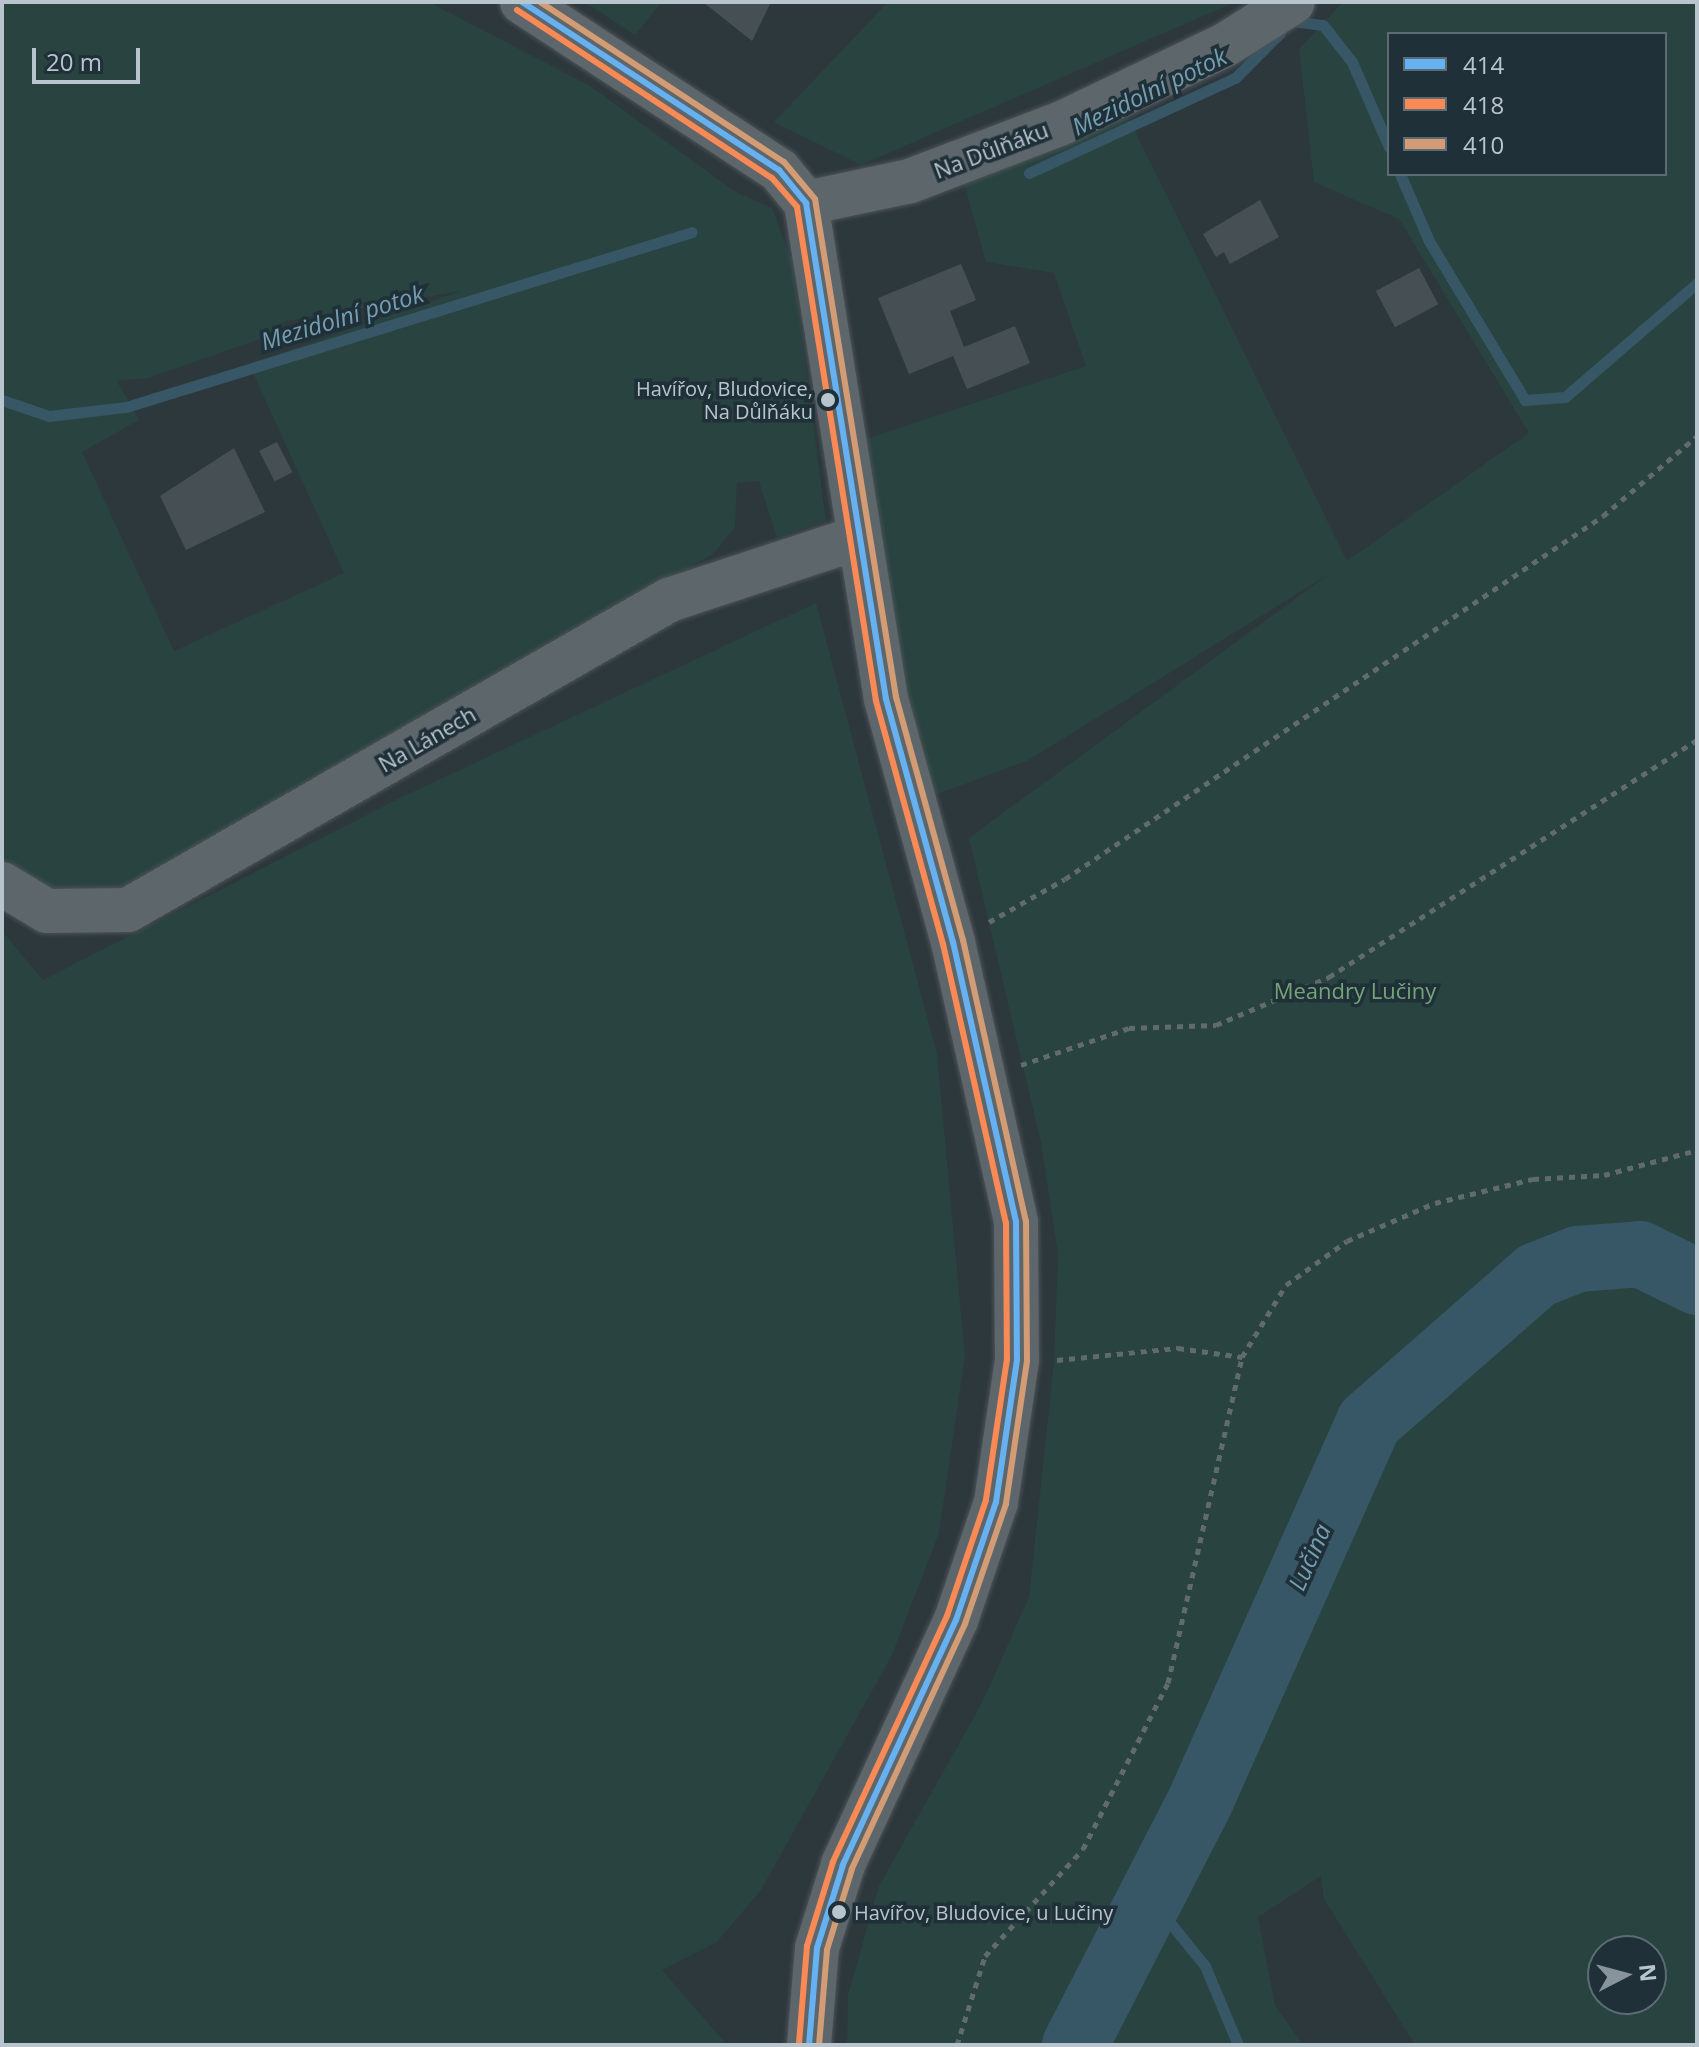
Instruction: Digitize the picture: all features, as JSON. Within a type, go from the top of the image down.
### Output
[{"type":"street","points":[[522,2],[779,170],[806,203],[886,699],[953,942],[986,1076],[1016,1222],[1017,1360],[996,1502],[956,1620],[843,1865],[817,1948],[809,2045]]},
{"type":"street","name":"Na Důlňáku","points":[[806,203],[910,181],[1062,123],[1225,45],[1293,2]]},
{"type":"street","name":"Na Lánech","points":[[2,884],[47,911],[128,910],[669,600],[858,538]]},
{"type":"path","points":[[953,942],[1065,879],[1603,516],[1697,436]]},
{"type":"path","points":[[986,1076],[1129,1028],[1216,1025],[1329,977],[1697,740]]},
{"type":"path","points":[[957,2045],[985,1956],[1083,1849],[1168,1683],[1242,1357],[1286,1285],[1347,1241],[1435,1203],[1533,1179],[1604,1175],[1697,1150]]},
{"type":"path","points":[[1017,1360],[1115,1360],[1178,1348],[1242,1357]]},
{"type":"green space","points":[[2,2],[429,2],[590,86],[734,191],[772,208],[792,261],[826,521],[777,538],[759,481],[737,483],[735,527],[713,554],[121,890],[81,902],[2,877]],"holes":[[[461,291],[249,364],[344,573],[174,651],[82,452],[139,420],[117,381],[148,378],[266,337],[286,321]]]},
{"type":"green space","points":[[585,2],[662,2],[635,35]]},
{"type":"green space","points":[[888,2],[1235,2],[861,165],[774,122]]},
{"type":"green space","name":"Meandry Lučiny","points":[[1343,2],[1697,2],[1697,2045],[1415,2045],[1324,1899],[1321,1876],[1258,1917],[1275,2005],[1303,2045],[847,2045],[848,1995],[879,1886],[982,1703],[1029,1597],[1054,1361],[1058,1254],[1041,1143],[969,838],[1329,574],[1027,761],[927,798],[879,582],[863,440],[1086,366],[1054,273],[986,262],[962,176],[1127,115],[1347,561],[1529,433],[1399,219],[1314,182],[1299,49]]},
{"type":"green space","points":[[816,603],[937,1054],[965,1356],[939,1533],[892,1655],[761,1890],[717,1942],[662,1970],[727,2045],[2,2045],[2,931],[43,980],[402,797]]},
{"type":"building","points":[[703,2],[771,2],[752,41]]},
{"type":"building","points":[[1260,200],[1279,237],[1230,264],[1224,252],[1216,257],[1203,234]]},
{"type":"building","points":[[961,264],[976,300],[950,311],[964,347],[1015,326],[1030,363],[967,389],[953,356],[909,374],[878,298]]},
{"type":"building","points":[[1419,268],[1438,304],[1395,327],[1376,291]]},
{"type":"building","points":[[277,442],[292,472],[275,481],[259,451]]},
{"type":"building","points":[[234,448],[265,512],[186,550],[160,496]]},
{"type":"waterway","name":"Mezidolní potok","points":[[1293,21],[1323,25],[1352,62],[1387,142]]},
{"type":"waterway","name":"Mezidolní potok","points":[[1029,173],[1235,78],[1280,33]]},
{"type":"waterway","name":"Mezidolní potok","points":[[1401,176],[1429,241],[1525,400],[1565,397],[1697,283]]},
{"type":"waterway","name":"Mezidolní potok","points":[[2,400],[49,416],[126,407],[692,232]]},
{"type":"waterway","name":"Lučina","points":[[1075,2045],[1199,1804],[1369,1422],[1537,1275],[1578,1259],[1640,1254],[1697,1282]]},
{"type":"waterway","points":[[1150,1898],[1205,1966],[1238,2045]]},
{"type":"transit line","name":"414","points":[[522,2],[779,170],[806,203],[886,699],[953,942],[1016,1222],[1017,1360],[996,1502],[956,1620],[843,1865],[817,1948],[809,2045]]},
{"type":"transit line","name":"410","points":[[540,2],[784,162],[815,199],[896,697],[963,940],[1026,1221],[1027,1361],[1006,1504],[965,1624],[852,1869],[827,1950],[819,2045]]},
{"type":"transit line","name":"418","points":[[517,10],[772,178],[797,207],[876,701],[943,944],[1006,1223],[1007,1359],[986,1500],[947,1616],[833,1862],[807,1946],[799,2044]]},
{"type":"place","name":"Havířov, Bludovice, Na Důlňáku","points":[[828,400]]},
{"type":"place","name":"Havířov, Bludovice, u Lučiny","points":[[839,1912]]}]
